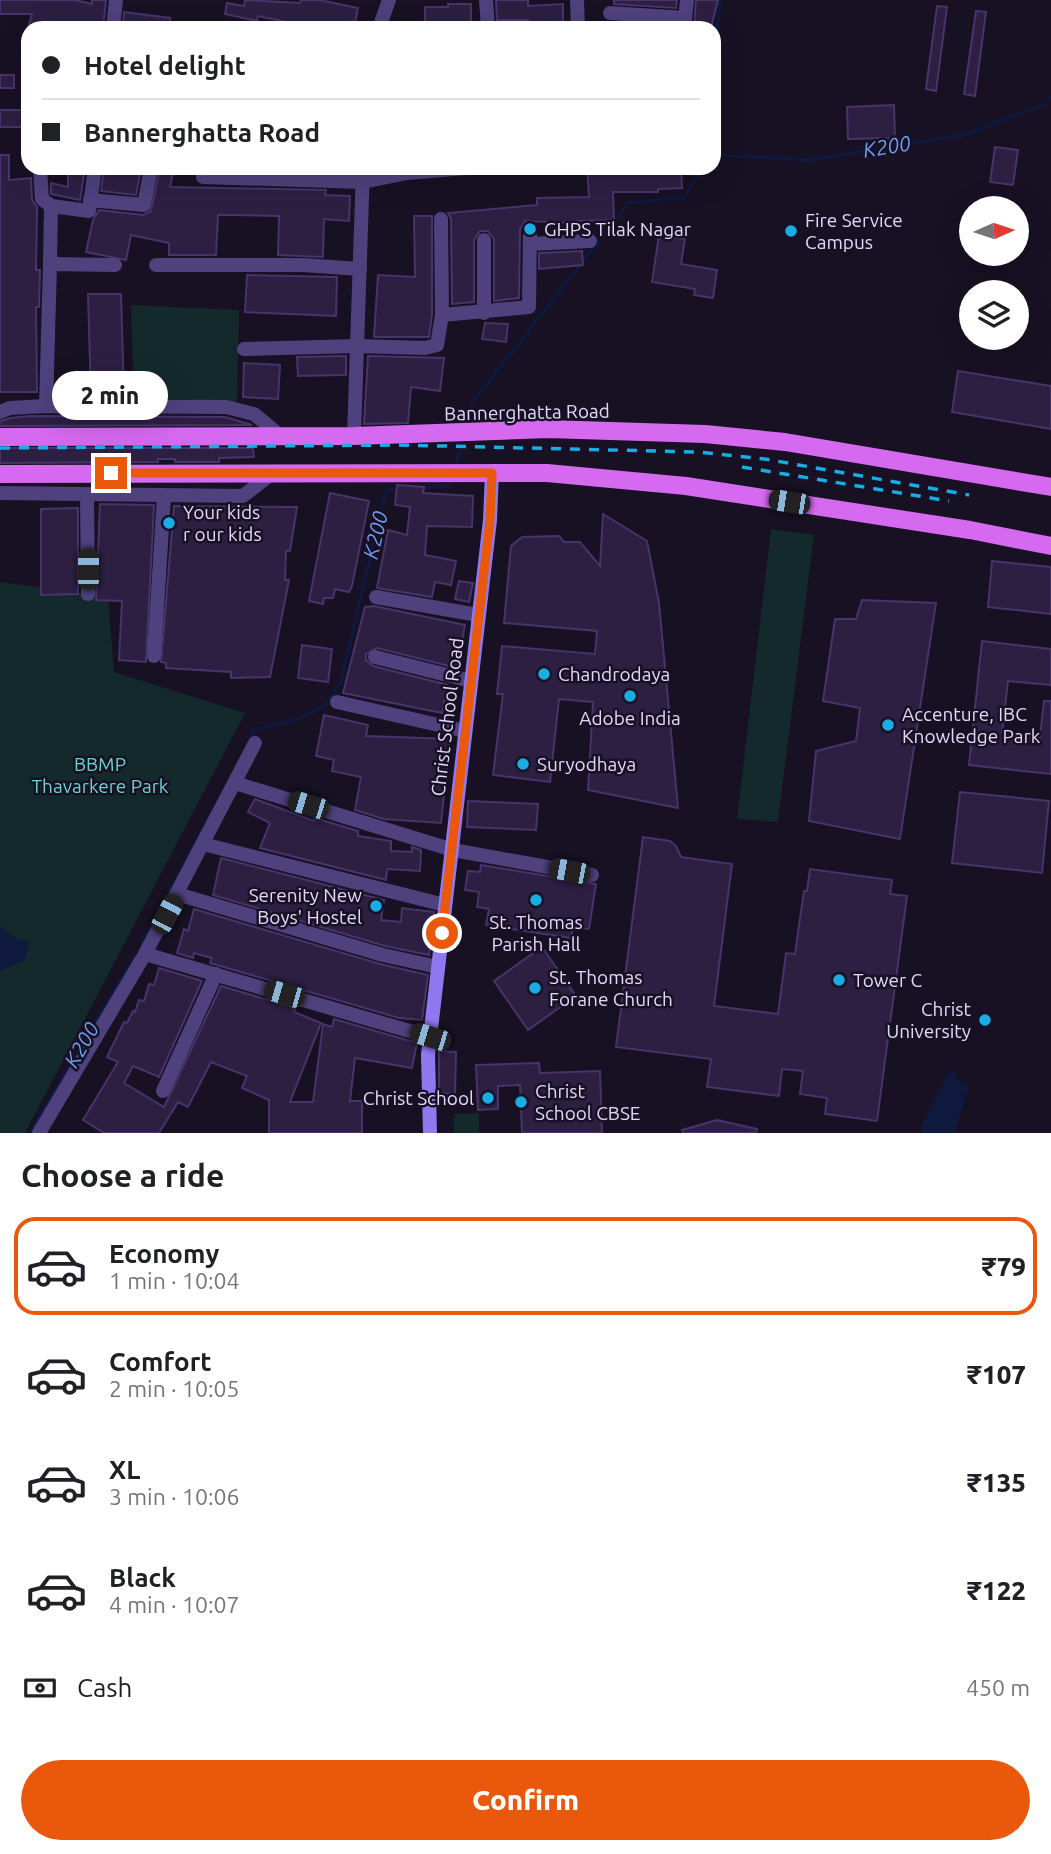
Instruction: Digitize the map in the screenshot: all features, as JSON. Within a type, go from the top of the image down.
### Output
[{"type":"main road","name":"Bannerghatta Road","points":[[0,437],[448,435],[548,429],[705,434],[785,442],[1051,486]]},
{"type":"main road","points":[[0,474],[275,471],[547,473],[686,486],[970,530],[1051,546]]},
{"type":"street","points":[[114,21],[116,0]]},
{"type":"street","points":[[382,21],[389,0]]},
{"type":"street","points":[[486,0],[488,21]]},
{"type":"street","points":[[578,0],[578,21]]},
{"type":"street","points":[[684,21],[687,0]]},
{"type":"street","points":[[610,13],[669,21]]},
{"type":"street","points":[[40,175],[42,199],[51,206],[87,213],[91,208],[94,175]]},
{"type":"street","points":[[90,200],[141,206],[145,203],[150,175]]},
{"type":"street","points":[[203,177],[363,175],[354,436]]},
{"type":"street","points":[[46,406],[51,206]]},
{"type":"street","points":[[244,349],[358,345],[433,348],[437,345],[442,314],[441,219]]},
{"type":"street","points":[[442,314],[484,313],[525,308],[531,304],[530,229]]},
{"type":"street","points":[[484,240],[484,313]]},
{"type":"street","points":[[530,244],[590,241]]},
{"type":"street","points":[[50,264],[115,265]]},
{"type":"street","points":[[156,265],[303,265],[360,269]]},
{"type":"street","points":[[0,412],[10,408],[46,406],[226,407],[254,414],[278,434]]},
{"type":"street","points":[[0,493],[243,496],[275,471]]},
{"type":"street","name":"Christ School Road","points":[[430,1133],[430,1037],[453,850],[492,473]]},
{"type":"street","points":[[88,496],[88,594]]},
{"type":"street","points":[[154,656],[164,496]]},
{"type":"street","points":[[376,597],[478,615]]},
{"type":"street","points":[[375,657],[471,681]]},
{"type":"street","points":[[337,702],[465,731]]},
{"type":"street","points":[[39,1133],[145,954],[255,743]]},
{"type":"street","points":[[235,783],[453,850],[592,876]]},
{"type":"street","points":[[203,844],[445,905]]},
{"type":"street","points":[[177,894],[383,954],[438,967]]},
{"type":"street","points":[[145,954],[430,1037]]},
{"type":"street","points":[[163,1091],[216,974]]},
{"type":"green space","points":[[131,305],[239,310],[237,402],[175,399],[134,402]]},
{"type":"green space","points":[[771,529],[814,535],[778,822],[737,819]]},
{"type":"green space","name":"BBMP Thavarkere Park","points":[[0,582],[108,597],[114,672],[245,713],[25,1133],[0,1133]]},
{"type":"green space","points":[[479,1113],[479,1133],[454,1133],[454,1114]]},
{"type":"water","points":[[0,926],[15,938],[29,942],[25,960],[0,971]]},
{"type":"water","points":[[955,1070],[959,1081],[969,1087],[955,1133],[922,1133],[921,1126],[946,1076]]},
{"type":"building","points":[[0,0],[75,0],[92,4],[92,0],[106,0],[104,21],[30,21],[32,14],[0,14]]},
{"type":"building","points":[[245,0],[300,3],[301,0],[319,0],[358,8],[355,21],[282,21],[258,16],[257,21],[225,14],[227,3],[244,6]]},
{"type":"building","points":[[496,0],[528,0],[528,6],[563,4],[563,21],[497,20]]},
{"type":"building","points":[[614,0],[677,0],[676,8],[614,4]]},
{"type":"building","points":[[696,0],[718,0],[713,21],[694,21]]},
{"type":"building","points":[[448,4],[471,4],[471,21],[425,21],[425,7],[448,7]]},
{"type":"building","points":[[937,6],[947,7],[936,91],[926,89]]},
{"type":"building","points":[[976,11],[986,12],[975,96],[964,94]]},
{"type":"building","points":[[124,12],[170,18],[170,21],[123,21]]},
{"type":"building","points":[[0,75],[14,75],[14,88],[0,88]]},
{"type":"building","points":[[894,105],[895,138],[848,139],[847,107]]},
{"type":"building","points":[[0,110],[21,110],[21,127],[0,127]]},
{"type":"building","points":[[995,147],[1018,150],[1013,185],[990,182]]},
{"type":"building","points":[[0,155],[9,155],[9,180],[31,178],[32,200],[37,207],[36,270],[40,270],[39,307],[36,307],[37,392],[0,392]]},
{"type":"building","points":[[68,175],[84,175],[80,200],[51,194],[51,183],[68,187]]},
{"type":"building","points":[[103,175],[140,175],[136,195],[101,191]]},
{"type":"building","points":[[159,175],[173,175],[170,187],[326,190],[325,195],[350,196],[349,221],[324,219],[323,257],[278,255],[279,216],[235,215],[218,215],[216,255],[169,255],[169,243],[131,235],[126,260],[86,252],[93,220],[99,210],[143,215],[151,211]]},
{"type":"building","points":[[587,175],[681,175],[682,188],[658,189],[658,192],[613,192],[614,220],[575,223],[525,221],[520,229],[519,298],[494,301],[494,239],[488,231],[480,231],[474,240],[474,302],[452,304],[451,219],[448,213],[537,205],[537,198],[589,197]]},
{"type":"building","points":[[414,216],[432,216],[432,314],[429,337],[374,337],[378,275],[415,277]]},
{"type":"building","points":[[659,235],[685,239],[681,264],[717,270],[713,298],[694,295],[695,289],[652,282]]},
{"type":"building","points":[[582,251],[583,265],[539,269],[539,253]]},
{"type":"building","points":[[247,275],[337,277],[336,316],[245,312]]},
{"type":"building","points":[[88,294],[121,294],[124,397],[91,397]]},
{"type":"building","points":[[485,323],[508,324],[506,342],[482,339]]},
{"type":"building","points":[[346,356],[346,375],[298,376],[297,357]]},
{"type":"building","points":[[368,356],[444,358],[440,391],[411,387],[408,423],[364,424]]},
{"type":"building","points":[[244,363],[280,365],[278,399],[243,397]]},
{"type":"building","points":[[958,371],[1051,386],[1051,429],[952,412]]},
{"type":"building","points":[[30,416],[225,417],[252,425],[0,426],[0,421]]},
{"type":"building","points":[[0,448],[253,448],[254,457],[219,458],[219,462],[175,462],[175,459],[158,459],[158,462],[0,463]]},
{"type":"building","points":[[397,485],[424,487],[423,493],[473,496],[472,527],[427,526],[425,555],[456,561],[451,585],[435,582],[432,597],[377,588],[388,530],[407,535],[410,507],[395,505]]},
{"type":"building","points":[[330,493],[369,501],[352,586],[349,592],[335,589],[333,598],[324,598],[323,604],[309,601]]},
{"type":"building","points":[[100,504],[154,505],[146,662],[119,660],[122,601],[96,600]]},
{"type":"building","points":[[174,506],[297,507],[290,551],[286,551],[285,580],[289,580],[270,677],[231,678],[231,672],[166,668],[166,663],[161,662]]},
{"type":"building","points":[[78,508],[78,594],[41,595],[41,509]]},
{"type":"building","points":[[603,514],[647,541],[659,603],[678,808],[588,790],[593,702],[559,699],[550,782],[493,775],[503,694],[497,694],[502,646],[595,654],[597,631],[504,623],[511,546],[522,537],[559,536],[564,542],[580,542],[600,566]]},
{"type":"building","points":[[992,561],[1051,567],[1051,614],[988,607]]},
{"type":"building","points":[[459,581],[473,583],[469,602],[455,599]]},
{"type":"building","name":"Accenture, IBC Knowledge Park","points":[[862,600],[936,603],[900,839],[809,821],[816,751],[856,741],[860,708],[823,701],[835,619],[856,619]]},
{"type":"building","points":[[374,606],[465,625],[457,668],[377,648],[366,654],[366,660],[373,666],[448,685],[442,713],[343,693],[365,607]]},
{"type":"building","points":[[982,641],[1051,649],[1051,685],[1008,681],[1002,733],[1040,737],[1044,701],[1051,701],[1051,774],[969,765]]},
{"type":"building","points":[[302,645],[332,649],[328,682],[298,678]]},
{"type":"building","points":[[324,715],[368,725],[366,736],[450,739],[441,823],[384,819],[355,810],[361,777],[332,771],[334,760],[316,756]]},
{"type":"building","points":[[960,792],[1049,801],[1042,873],[952,863]]},
{"type":"building","points":[[255,799],[314,821],[315,818],[358,831],[358,836],[391,841],[391,851],[412,852],[412,847],[421,850],[420,871],[387,869],[386,880],[260,848],[270,823],[248,812]]},
{"type":"building","points":[[468,801],[538,804],[536,830],[467,827]]},
{"type":"building","points":[[643,837],[670,841],[676,846],[681,857],[732,864],[714,1006],[778,1014],[786,953],[795,954],[810,869],[892,880],[890,894],[907,896],[877,1121],[825,1114],[827,1098],[800,1094],[803,1071],[782,1069],[779,1096],[707,1087],[711,1059],[616,1047]]},
{"type":"building","points":[[221,858],[384,900],[381,920],[401,922],[402,908],[434,912],[429,955],[385,946],[213,895]]},
{"type":"building","name":"St. Thomas Parish Hall","points":[[481,865],[596,884],[589,929],[573,927],[571,938],[486,925],[489,909],[477,907],[479,892],[465,890],[468,871],[480,872]]},
{"type":"building","points":[[194,909],[380,964],[428,975],[422,1020],[399,1018],[210,963],[212,958],[194,953],[193,958],[177,953],[184,929],[188,931]]},
{"type":"building","name":"St. Thomas Forane Church","points":[[542,947],[576,996],[528,1030],[494,981]]},
{"type":"building","points":[[159,968],[202,981],[159,1077],[133,1066],[124,1083],[164,1107],[221,986],[295,1008],[294,1012],[321,1023],[290,1102],[313,1102],[323,1024],[332,1027],[334,1019],[417,1043],[412,1068],[355,1058],[350,1101],[362,1101],[362,1133],[269,1133],[269,1100],[242,1088],[247,1076],[211,1062],[188,1107],[178,1102],[159,1133],[104,1133],[83,1120],[118,1062],[107,1057],[124,1022],[127,1023],[133,1011],[135,1012],[139,1000],[144,1001],[149,984],[154,985]]},
{"type":"building","points":[[439,1051],[456,1052],[455,1094],[439,1093]]},
{"type":"building","points":[[539,1063],[540,1073],[600,1071],[602,1133],[522,1133],[520,1085],[498,1086],[498,1109],[478,1110],[476,1065]]},
{"type":"building","points":[[717,1120],[757,1129],[756,1133],[683,1133],[682,1130]]},
{"type":"waterway","points":[[718,21],[720,0]]},
{"type":"waterway","name":"K200","points":[[721,155],[810,160],[963,135],[1041,106],[1051,96]]},
{"type":"waterway","name":"K200","points":[[465,428],[472,403],[629,203],[685,197],[697,175]]},
{"type":"waterway","name":"K200","points":[[455,468],[462,439]]},
{"type":"waterway","name":"K200","points":[[419,488],[450,486],[452,479]]},
{"type":"waterway","name":"K200","points":[[249,741],[254,730],[297,719],[325,706],[341,681],[386,490],[401,489]]},
{"type":"waterway","name":"K200","points":[[141,945],[216,804]]},
{"type":"waterway","name":"K200","points":[[30,1133],[135,956]]},
{"type":"railway","points":[[0,448],[399,445],[698,452],[765,459],[969,495]]},
{"type":"railway","points":[[742,467],[949,501]]},
{"type":"place","name":"GHPS Tilak Nagar","points":[[530,229]]},
{"type":"place","name":"Fire Service Campus","points":[[791,231]]},
{"type":"place","name":"Your kids r our kids","points":[[169,523]]},
{"type":"place","name":"Chandrodaya","points":[[544,674]]},
{"type":"place","name":"Adobe India","points":[[630,696]]},
{"type":"place","name":"Accenture, IBC Knowledge Park","points":[[888,725]]},
{"type":"place","name":"Suryodhaya","points":[[523,764]]},
{"type":"place","name":"St. Thomas Parish Hall","points":[[536,900]]},
{"type":"place","name":"Serenity New Boys' Hostel","points":[[376,906]]},
{"type":"place","name":"Tower C","points":[[839,980]]},
{"type":"place","name":"St. Thomas Forane Church","points":[[535,988]]},
{"type":"place","name":"Christ University","points":[[985,1020]]},
{"type":"place","name":"Christ School","points":[[488,1098]]},
{"type":"place","name":"Christ School CBSE","points":[[521,1102]]},
{"type":"route","points":[[111,473],[492,473],[490,520],[442,933]]}]
